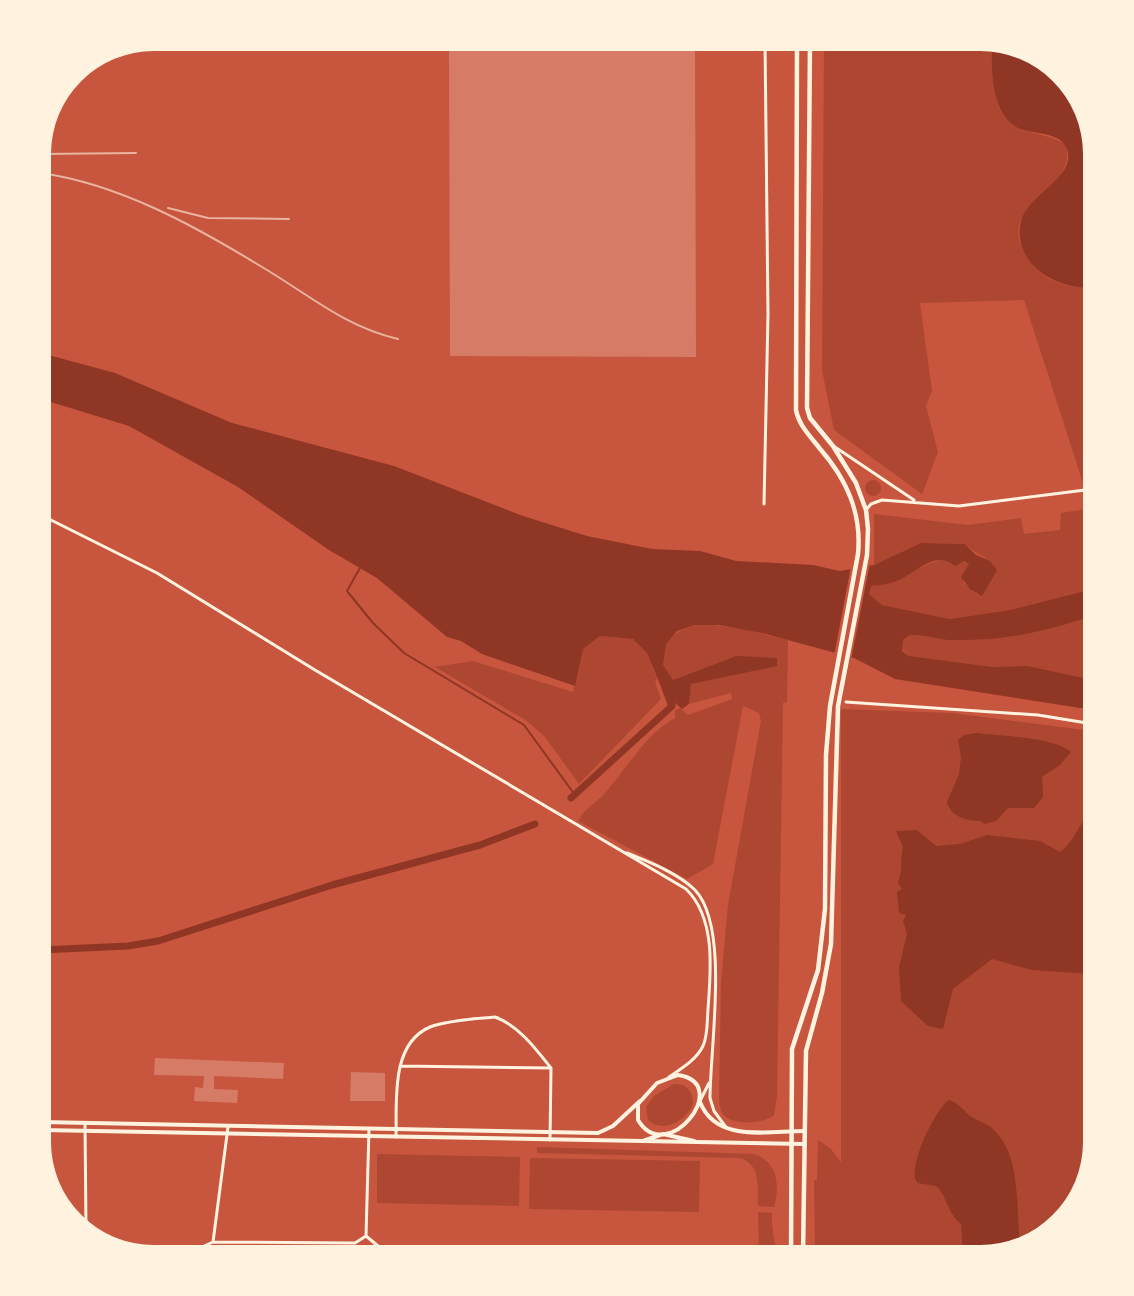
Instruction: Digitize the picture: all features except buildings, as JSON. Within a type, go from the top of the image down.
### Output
[{"type":"highway","points":[[791,1245],[792,1049],[813,990],[821,945],[825,909],[827,743],[838,663],[858,554],[858,519],[851,497],[837,470],[800,423],[796,410],[797,51]]},
{"type":"highway","points":[[803,1245],[806,1051],[820,1005],[831,944],[834,909],[837,731],[846,664],[867,555],[866,510],[856,483],[833,446],[810,418],[807,408],[810,51]]},
{"type":"main road","points":[[51,1122],[550,1132],[605,1131],[652,1088],[669,1077],[681,1075],[692,1080],[699,1091],[700,1101],[712,1120],[731,1130],[804,1131]]},
{"type":"main road","points":[[640,1101],[637,1110],[640,1122],[650,1131],[703,1143]]},
{"type":"main road","points":[[637,1143],[683,1125],[700,1101]]},
{"type":"main road","points":[[51,1130],[637,1143],[804,1144]]},
{"type":"street","points":[[764,504],[768,314],[765,51]]},
{"type":"street","points":[[833,446],[916,501]]},
{"type":"street","points":[[866,510],[871,504],[882,500],[959,506],[1083,490]]},
{"type":"street","points":[[51,521],[157,573],[315,670],[686,889],[696,900],[704,922],[711,965],[705,1039],[692,1060],[669,1077]]},
{"type":"street","points":[[846,702],[1038,715],[1083,722]]},
{"type":"street","points":[[620,850],[689,885],[705,905],[715,951],[710,1081],[714,1111],[721,1122],[731,1130]]},
{"type":"street","points":[[396,1137],[399,1066],[408,1046],[430,1027],[495,1017],[503,1019],[528,1041],[551,1068],[550,1140]]},
{"type":"street","points":[[399,1066],[551,1068]]},
{"type":"street","points":[[700,1101],[710,1081]]},
{"type":"street","points":[[85,1123],[86,1219]]},
{"type":"street","points":[[213,1242],[228,1126]]},
{"type":"street","points":[[366,1236],[369,1129]]},
{"type":"street","points":[[206,1245],[213,1242],[355,1243],[366,1236]]},
{"type":"street","points":[[366,1236],[377,1245]]},
{"type":"shaded area","points":[[824,51],[993,52],[995,92],[1004,116],[1011,124],[1022,130],[1050,137],[1066,145],[1066,162],[1059,176],[1024,213],[1019,228],[1021,245],[1041,273],[1061,284],[1083,287],[1083,483],[1024,300],[920,303],[932,391],[926,406],[938,452],[922,494],[834,430],[822,370]]},
{"type":"shaded area","points":[[993,52],[1007,55],[1037,68],[1062,91],[1078,121],[1083,154],[1083,287],[1052,279],[1030,261],[1023,250],[1020,236],[1021,221],[1033,202],[1060,176],[1066,167],[1068,157],[1066,147],[1058,139],[1025,131],[1010,123],[1003,114],[994,91]]},
{"type":"shaded area","points":[[51,356],[115,373],[232,423],[394,466],[523,516],[587,536],[652,549],[700,551],[736,561],[813,565],[840,571],[874,565],[921,543],[965,544],[976,555],[990,561],[997,570],[982,596],[970,589],[961,577],[969,564],[964,561],[955,566],[948,561],[941,560],[927,564],[896,581],[871,586],[869,594],[882,605],[950,619],[1010,610],[1083,592],[1083,619],[1040,631],[990,639],[947,640],[910,635],[903,640],[902,651],[909,656],[993,667],[1028,666],[1083,678],[1083,708],[895,679],[854,658],[766,634],[719,625],[695,625],[677,631],[666,644],[663,665],[673,680],[736,656],[777,658],[777,666],[691,684],[689,704],[682,709],[664,694],[647,653],[633,639],[600,636],[583,649],[575,686],[482,654],[461,641],[447,637],[377,578],[329,550],[238,487],[129,426],[51,402]]},
{"type":"shaded area","points":[[873,480],[879,482],[881,488],[879,494],[873,496],[867,494],[865,488],[867,482]]},
{"type":"shaded area","points":[[1083,510],[1083,592],[1010,610],[950,619],[882,605],[869,594],[870,586],[946,559],[969,564],[963,582],[977,594],[994,565],[965,544],[921,543],[874,565],[874,514],[968,525],[1021,518],[1024,534],[1060,530],[1061,513]]},
{"type":"shaded area","points":[[1083,619],[1083,678],[1028,666],[993,667],[909,656],[901,648],[903,640],[910,635],[947,640],[990,639],[1057,627]]},
{"type":"shaded area","points":[[707,624],[748,630],[788,640],[787,702],[783,703],[777,1096],[774,1115],[756,1122],[740,1122],[727,1118],[721,1111],[719,1100],[721,982],[728,905],[761,721],[759,713],[743,706],[713,864],[687,879],[578,821],[601,797],[645,742],[675,718],[675,710],[680,708],[688,715],[732,699],[731,693],[689,704],[691,684],[736,656],[673,680],[661,659],[662,649],[675,634],[695,625]]},
{"type":"shaded area","points":[[600,636],[633,639],[647,653],[657,679],[655,682],[661,699],[579,784],[545,737],[527,721],[435,667],[473,661],[573,692],[583,649]]},
{"type":"shaded area","points":[[841,709],[952,713],[1083,730],[1083,1142],[1079,1169],[1062,1205],[1043,1224],[1013,1240],[993,1244],[815,1245],[814,1180],[817,1180],[818,1140],[830,1148],[841,1162]]},
{"type":"shaded area","points":[[976,733],[1040,740],[1053,743],[1071,752],[1060,765],[1042,777],[1043,797],[1034,808],[1008,808],[996,821],[984,824],[981,821],[956,815],[947,802],[959,774],[961,757],[958,740],[964,735]]},
{"type":"shaded area","points":[[1083,822],[1083,973],[1032,970],[992,959],[953,989],[943,1029],[928,1026],[901,1001],[899,967],[907,934],[903,921],[906,915],[899,913],[897,892],[902,889],[898,882],[903,847],[896,831],[917,830],[936,846],[960,844],[987,835],[1040,841],[1060,852]]},
{"type":"shaded area","points":[[674,1084],[688,1089],[693,1104],[690,1110],[674,1124],[660,1126],[654,1124],[648,1120],[646,1107],[654,1096]]},
{"type":"shaded area","points":[[948,1100],[957,1104],[970,1116],[994,1130],[1003,1141],[1009,1153],[1016,1183],[1020,1237],[993,1244],[962,1245],[961,1224],[956,1220],[940,1190],[935,1186],[918,1183],[915,1179],[920,1149]]},
{"type":"shaded area","points":[[537,1147],[754,1154],[768,1163],[772,1169],[777,1183],[776,1199],[774,1207],[758,1206],[758,1185],[755,1172],[747,1161],[740,1158],[537,1153]]},
{"type":"shaded area","points":[[377,1154],[520,1157],[519,1206],[377,1203]]},
{"type":"shaded area","points":[[530,1158],[700,1161],[699,1212],[529,1209]]},
{"type":"shaded area","points":[[758,1212],[772,1213],[775,1245],[759,1245]]},
{"type":"pier","points":[[870,563],[851,660],[834,656],[851,566]]},
{"type":"waterway","points":[[361,566],[347,591],[373,623],[404,653],[524,725],[575,795]]},
{"type":"waterway","points":[[571,798],[672,706],[666,691]]},
{"type":"waterway","points":[[51,950],[128,946],[158,941],[332,885],[480,845],[535,824]]},
{"type":"railway","points":[[51,154],[136,153]]},
{"type":"railway","points":[[51,175],[99,187],[156,209],[279,277],[327,309],[379,334],[398,339]]},
{"type":"railway","points":[[168,208],[208,218],[289,219]]}]
